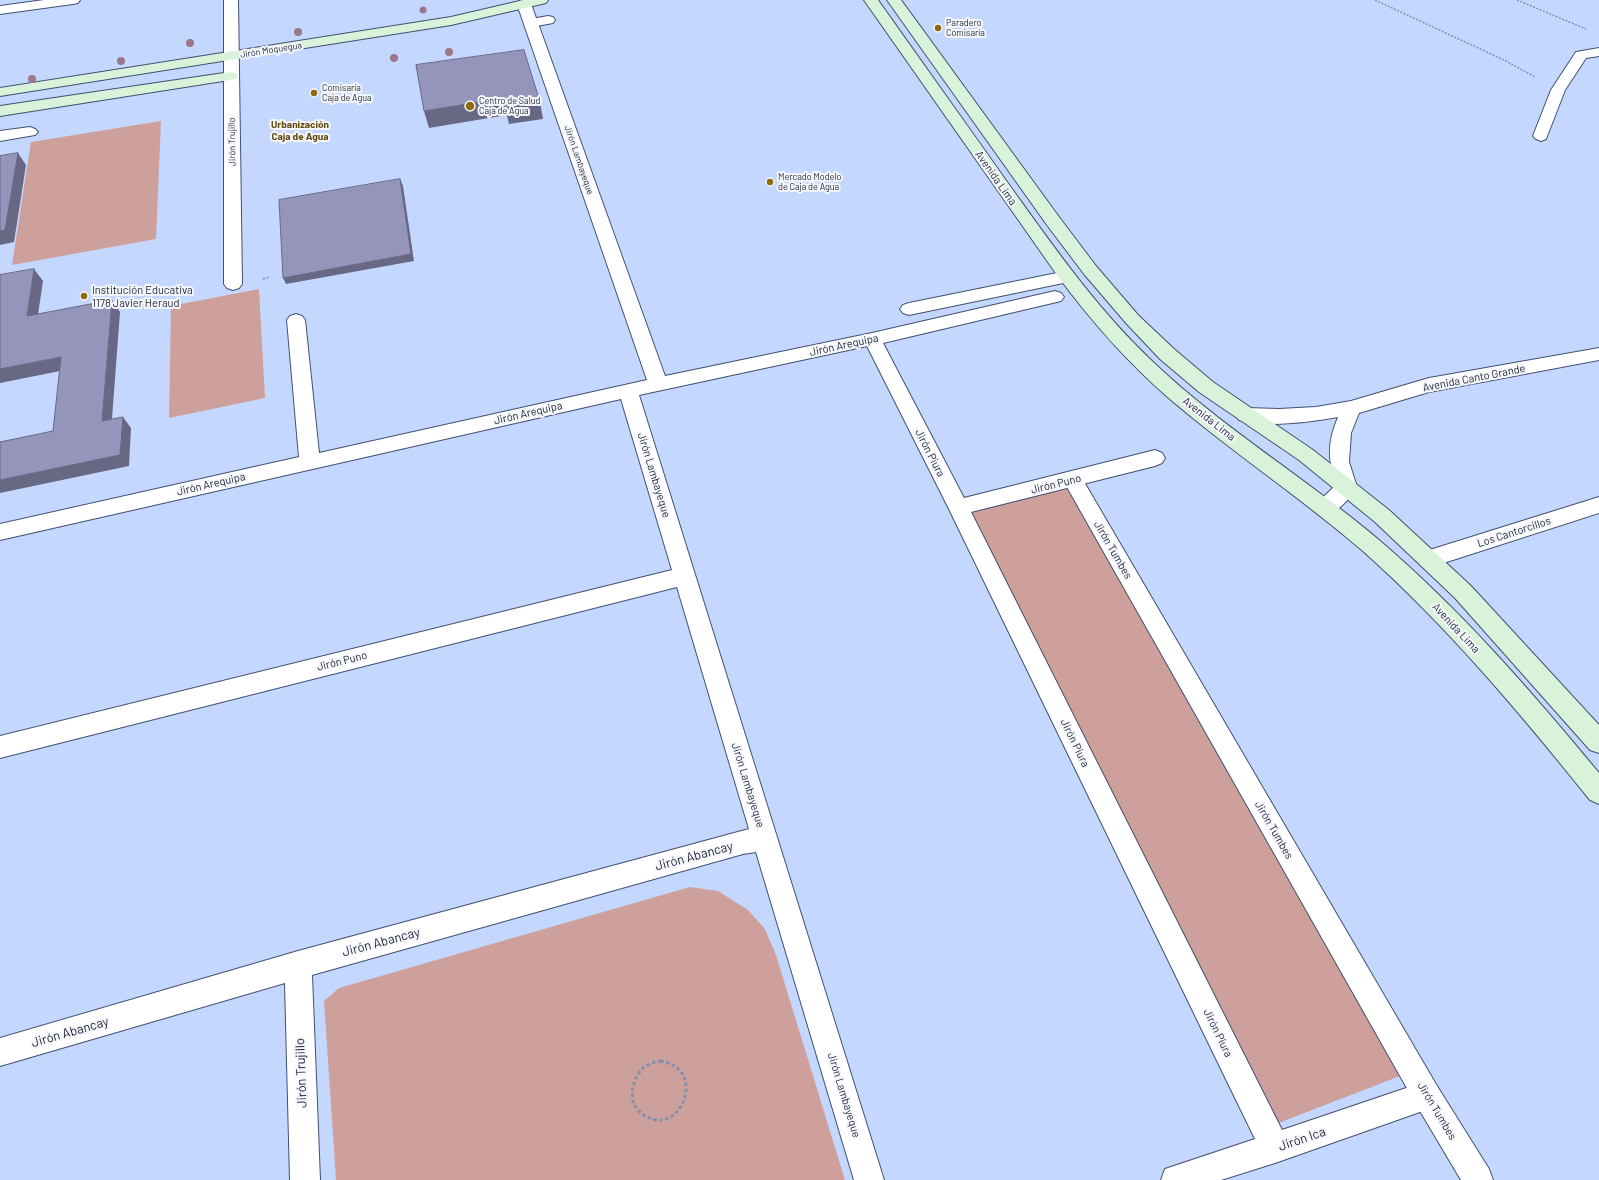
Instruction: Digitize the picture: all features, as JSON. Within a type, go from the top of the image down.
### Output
[{"type":"main road","name":"Jirón Moquegua","points":[[0,92],[451,22],[541,0]]},
{"type":"main road","name":"Avenida Lima","points":[[871,0],[1067,277],[1117,338],[1147,368],[1194,408],[1325,508],[1391,562],[1447,617],[1537,717],[1599,792]]},
{"type":"main road","name":"Avenida Lima","points":[[894,0],[1053,221],[1090,270],[1132,319],[1167,354],[1206,387],[1294,447],[1382,516],[1463,592],[1599,742]]},
{"type":"main road","points":[[0,112],[231,76]]},
{"type":"street","points":[[0,10],[26,3],[72,0]]},
{"type":"street","name":"Jirón Trujillo","points":[[231,0],[233,284]]},
{"type":"street","name":"Jirón Lambayeque","points":[[524,4],[658,384]]},
{"type":"street","points":[[531,23],[548,20]]},
{"type":"street","points":[[1541,136],[1558,90],[1580,55],[1599,52]]},
{"type":"street","points":[[0,136],[30,132]]},
{"type":"street","points":[[909,309],[1067,277]]},
{"type":"street","name":"Jirón Arequipa","points":[[0,532],[658,384],[872,339],[1056,297]]},
{"type":"street","points":[[296,320],[310,463]]},
{"type":"street","name":"Jirón Piura","points":[[872,339],[958,507],[1275,1148]]},
{"type":"street","name":"Avenida Canto Grande","points":[[1246,414],[1279,416],[1316,414],[1351,408],[1429,385],[1599,354]]},
{"type":"street","name":"Jirón Lambayeque","points":[[628,391],[869,1180]]},
{"type":"street","points":[[1325,508],[1347,488],[1339,462],[1341,433],[1351,408]]},
{"type":"street","name":"Jirón Puno","points":[[958,507],[1073,480],[1154,458]]},
{"type":"street","name":"Jirón Tumbes","points":[[1073,480],[1427,1096],[1478,1180]]},
{"type":"street","name":"Los Cantorcillos","points":[[1428,559],[1599,505]]},
{"type":"street","name":"Jirón Puno","points":[[0,747],[685,576]]},
{"type":"street","name":"Jirón Abancay","points":[[0,1052],[298,965],[743,842],[765,839]]},
{"type":"street","name":"Jirón Trujillo","points":[[298,965],[305,1180]]},
{"type":"street","name":"Jirón Ica","points":[[1176,1180],[1427,1096]]},
{"type":"path","points":[[1375,0],[1506,61],[1558,90]]},
{"type":"path","points":[[1517,0],[1592,32]]},
{"type":"path","points":[[660,1061],[671,1062],[681,1070],[686,1082],[687,1096],[680,1108],[671,1117],[659,1121],[650,1119],[637,1110],[632,1098],[634,1084],[639,1072],[648,1064],[660,1061]]},
{"type":"shaded area","points":[[161,121],[156,239],[12,265],[31,142]]},
{"type":"shaded area","points":[[259,289],[265,398],[169,418],[171,306]]},
{"type":"shaded area","points":[[1071,486],[1413,1071],[1276,1124],[967,511]]},
{"type":"shaded area","points":[[690,887],[718,891],[748,910],[765,929],[776,955],[845,1180],[336,1180],[324,1001],[339,988]]},
{"type":"building","points":[[524,50],[540,102],[505,108],[503,98],[424,111],[416,65]]},
{"type":"building","points":[[18,153],[5,230],[0,231],[0,156]]},
{"type":"building","points":[[400,179],[411,254],[283,278],[279,200]]},
{"type":"building","points":[[34,269],[27,316],[112,300],[102,421],[123,417],[120,455],[0,480],[0,442],[53,431],[61,357],[0,369],[0,275]]},
{"type":"place","name":"Paradero Comisaría","points":[[938,28]]},
{"type":"place","name":"Comisaría Caja de Agua","points":[[314,93]]},
{"type":"place","name":"Centro de Salud Caja de Agua","points":[[470,106]]},
{"type":"place","name":"Mercado Modelo de Caja de Agua","points":[[770,182]]},
{"type":"place","name":"Institución Educativa 1178 Javier Heraud","points":[[84,296]]},
{"type":"district","name":"Urbanización Caja de Agua","points":[[300,130]]}]
